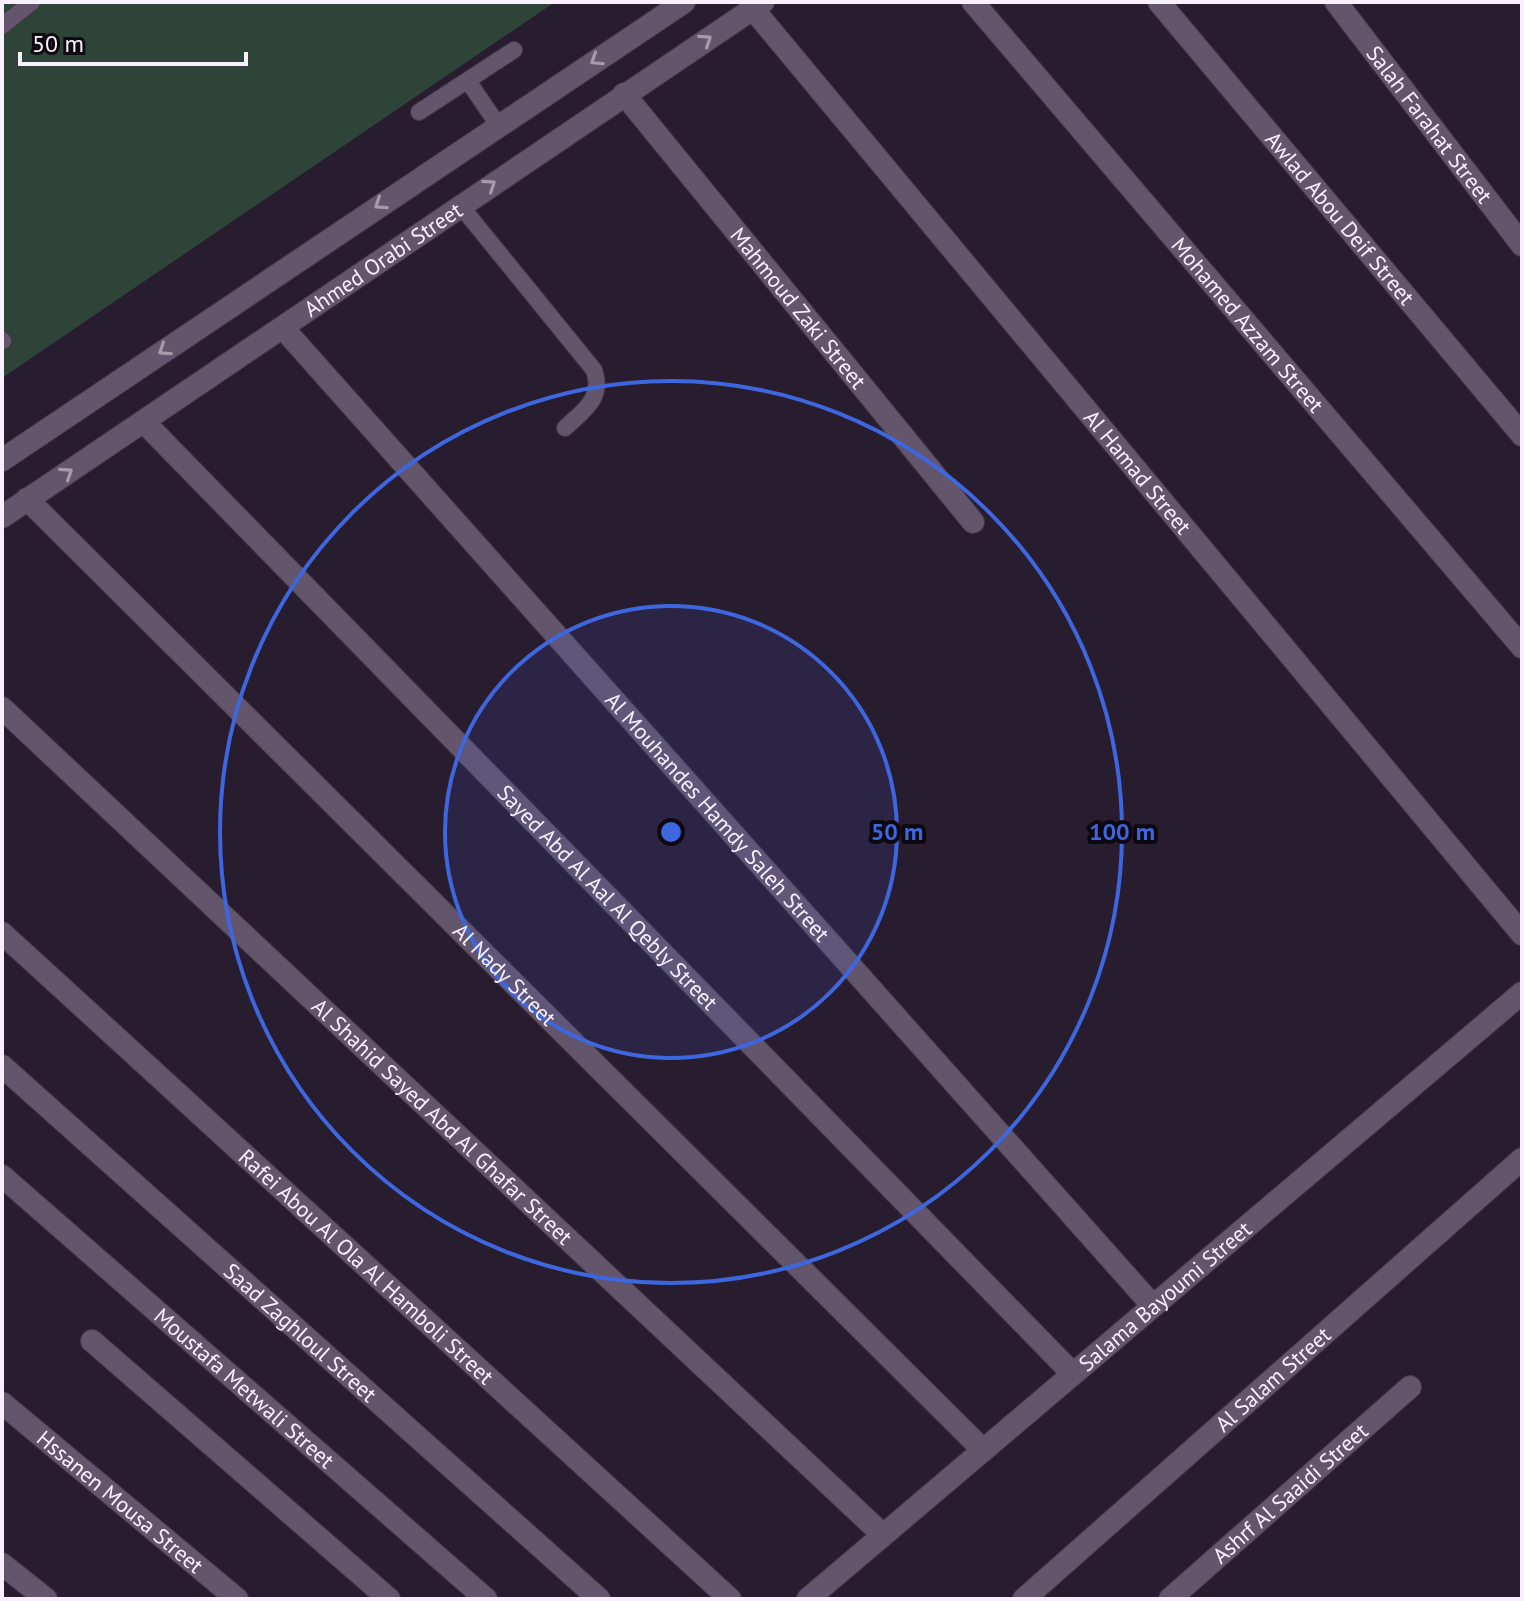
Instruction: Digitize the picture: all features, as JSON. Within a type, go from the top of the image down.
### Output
[{"type":"street","name":"Ahmed Orabi Street","points":[[2,460],[684,2]]},
{"type":"street","name":"Mohamed Azzam Street","points":[[973,2],[1522,647]]},
{"type":"street","name":"Awlad Abou Deif Street","points":[[1159,2],[1522,435]]},
{"type":"street","name":"Salah Farahat Street","points":[[1336,2],[1522,245]]},
{"type":"street","name":"Ahmed Orabi Street","points":[[2,517],[758,5]]},
{"type":"street","name":"Al Hamad Street","points":[[758,5],[1522,934]]},
{"type":"street","name":"Mahmoud Zaki Street","points":[[624,94],[973,522]]},
{"type":"street","name":"Al Mouhandes Hamdy Saleh Street","points":[[283,328],[1153,1306]]},
{"type":"street","name":"Sayed Abd Al Aal Al Qebly Street","points":[[144,422],[1073,1374]]},
{"type":"street","name":"Al Nady Street","points":[[27,499],[983,1450]]},
{"type":"street","name":"Al Shahid Sayed Abd Al Ghafar Street","points":[[2,708],[883,1535]]},
{"type":"street","name":"Rafei Abou Al Ola Al Hamboli Street","points":[[2,933],[730,1599]]},
{"type":"street","name":"Salama Bayoumi Street","points":[[808,1599],[1522,993]]},
{"type":"street","name":"Saad Zaghloul Street","points":[[2,1066],[599,1599]]},
{"type":"street","name":"Al Salam Street","points":[[1024,1599],[1522,1159]]},
{"type":"street","name":"Moustafa Metwali Street","points":[[2,1176],[486,1599]]},
{"type":"street","points":[[92,1341],[389,1599]]},
{"type":"street","name":"Ashrf Al Saaidi Street","points":[[1170,1599],[1410,1387]]},
{"type":"street","name":"Hssanen Mousa Street","points":[[2,1403],[237,1599]]},
{"type":"street","points":[[2,1564],[46,1599]]},
{"type":"lane","points":[[2,26],[32,2]]},
{"type":"lane","points":[[419,112],[514,50]]},
{"type":"lane","points":[[468,81],[498,125]]},
{"type":"lane","points":[[460,205],[594,370],[598,391],[593,401],[565,428]]},
{"type":"green space","points":[[2,2],[555,2],[2,378]]}]
